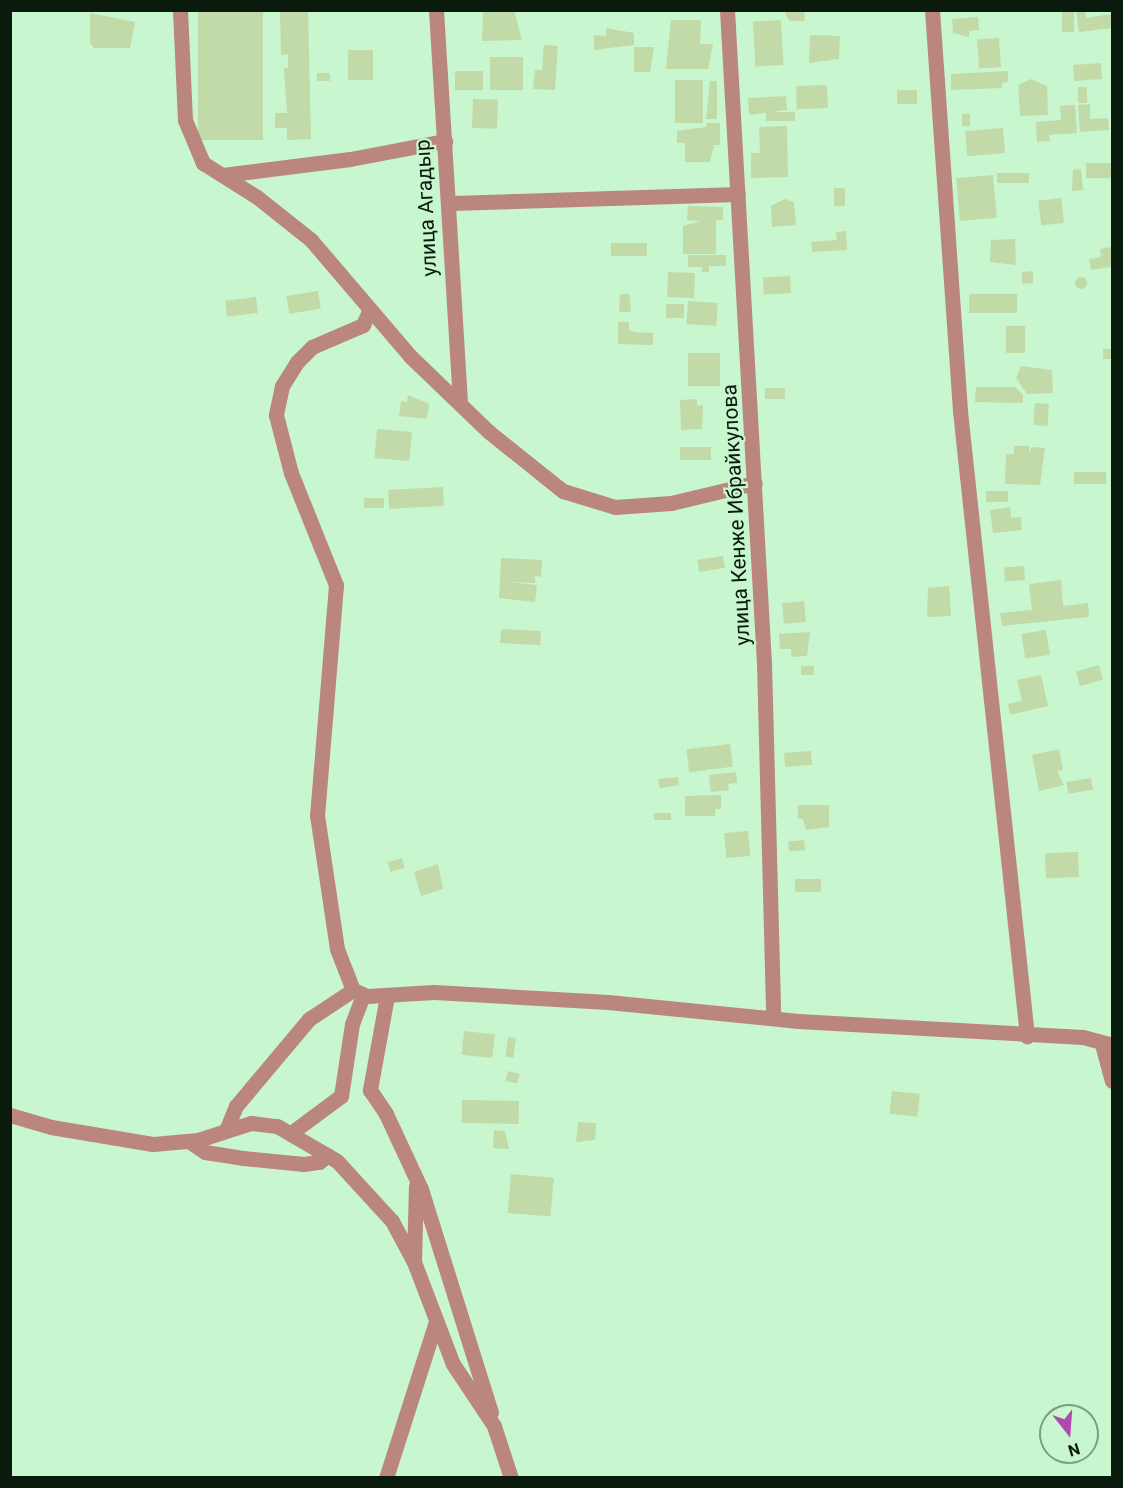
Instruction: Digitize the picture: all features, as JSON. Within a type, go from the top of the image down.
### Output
[{"type":"street","points":[[180,10],[185,120],[203,163],[223,175],[311,240],[369,311],[460,404],[563,491],[615,507],[671,503],[754,483]]},
{"type":"street","name":"улица Агадыр","points":[[436,10],[451,203],[460,404]]},
{"type":"street","name":"улица Кенже Ибрайкулова","points":[[727,10],[770,813],[773,1018]]},
{"type":"street","points":[[932,10],[960,411],[1027,1036]]},
{"type":"street","points":[[223,175],[350,159],[445,141]]},
{"type":"street","points":[[451,203],[738,194]]},
{"type":"street","points":[[341,1096],[358,992],[337,950],[317,815],[336,585],[291,472],[276,415],[282,386],[297,362],[312,347],[363,325],[369,311]]},
{"type":"street","points":[[227,1128],[236,1106],[309,1019],[358,992],[387,996],[434,992],[584,1000],[773,1018],[1027,1036],[1083,1037],[1109,1042],[1113,1081]]},
{"type":"street","points":[[387,996],[370,1090],[417,1177],[511,1478]]},
{"type":"street","points":[[291,1132],[341,1096],[370,1090]]},
{"type":"street","points":[[10,1115],[51,1127],[153,1144],[189,1141],[227,1128],[251,1123],[291,1132],[328,1155],[392,1221],[414,1262],[435,1324],[453,1364],[494,1425]]},
{"type":"street","points":[[189,1141],[205,1152],[243,1158],[304,1164],[319,1162],[328,1155]]},
{"type":"street","points":[[414,1262],[417,1177]]},
{"type":"street","points":[[386,1478],[435,1324]]},
{"type":"building","points":[[198,10],[263,10],[263,140],[198,140]]},
{"type":"building","points":[[308,10],[311,139],[287,140],[287,128],[275,128],[275,113],[287,113],[284,68],[288,68],[288,54],[281,55],[280,12]]},
{"type":"building","points":[[483,10],[514,10],[522,40],[482,41]]},
{"type":"building","points":[[784,10],[804,10],[805,21],[789,21]]},
{"type":"building","points":[[1062,10],[1074,10],[1074,32],[1062,32]]},
{"type":"building","points":[[1076,10],[1085,10],[1086,18],[1111,14],[1112,28],[1079,32]]},
{"type":"building","points":[[90,13],[135,22],[130,48],[94,48],[90,43]]},
{"type":"building","points":[[978,17],[979,30],[969,31],[969,37],[953,33],[952,19]]},
{"type":"building","points":[[671,20],[701,20],[700,44],[713,44],[708,69],[666,69]]},
{"type":"building","points":[[781,20],[783,65],[755,66],[753,21]]},
{"type":"building","points":[[606,28],[634,33],[634,45],[594,50],[594,35],[606,36]]},
{"type":"building","points":[[810,35],[840,36],[839,59],[809,63]]},
{"type":"building","points":[[999,38],[1001,67],[979,68],[977,40]]},
{"type":"building","points":[[544,45],[558,46],[555,90],[533,89],[535,70],[542,70]]},
{"type":"building","points":[[634,47],[654,47],[650,72],[634,72]]},
{"type":"building","points":[[348,50],[373,50],[373,80],[348,80]]},
{"type":"building","points":[[490,57],[523,57],[523,90],[490,90]]},
{"type":"building","points":[[1101,63],[1102,79],[1074,81],[1073,65]]},
{"type":"building","points":[[455,71],[483,71],[483,90],[455,90]]},
{"type":"building","points":[[1008,71],[1008,82],[1002,83],[1002,88],[951,90],[951,74]]},
{"type":"building","points":[[317,73],[330,73],[330,81],[317,81]]},
{"type":"building","points":[[1031,79],[1047,86],[1048,115],[1020,116],[1018,85]]},
{"type":"building","points":[[675,80],[703,80],[703,123],[675,123]]},
{"type":"building","points":[[710,81],[717,81],[717,119],[706,119]]},
{"type":"building","points":[[827,85],[828,108],[797,109],[796,86]]},
{"type":"building","points":[[1078,87],[1087,87],[1087,103],[1078,103]]},
{"type":"building","points":[[897,90],[917,90],[917,104],[897,104]]},
{"type":"building","points":[[786,96],[787,110],[749,115],[748,98]]},
{"type":"building","points":[[473,99],[498,100],[497,129],[472,128]]},
{"type":"building","points":[[1090,104],[1090,119],[1108,118],[1109,130],[1080,132],[1078,105]]},
{"type":"building","points":[[1075,105],[1077,133],[1049,135],[1050,141],[1037,142],[1036,122],[1061,120],[1060,106]]},
{"type":"building","points":[[766,112],[795,112],[795,121],[766,121]]},
{"type":"building","points":[[962,114],[970,114],[970,126],[962,126]]},
{"type":"building","points":[[707,123],[720,123],[720,145],[714,145],[710,162],[685,162],[685,143],[677,143],[677,131],[706,127]]},
{"type":"building","points":[[787,126],[788,177],[751,178],[751,153],[760,153],[759,127]]},
{"type":"building","points":[[1003,128],[1005,153],[967,156],[965,131]]},
{"type":"building","points":[[1086,163],[1112,163],[1112,178],[1086,178]]},
{"type":"building","points":[[1081,169],[1083,190],[1072,191],[1073,170]]},
{"type":"building","points":[[997,173],[1029,173],[1029,183],[997,183]]},
{"type":"building","points":[[993,175],[997,218],[960,221],[956,178]]},
{"type":"building","points":[[834,188],[845,188],[845,206],[834,206]]},
{"type":"building","points":[[1061,198],[1064,223],[1041,226],[1038,201]]},
{"type":"building","points":[[785,199],[794,202],[796,225],[772,227],[771,206]]},
{"type":"building","points":[[688,206],[723,207],[723,220],[716,220],[716,254],[683,254],[683,226],[700,221],[687,220]]},
{"type":"building","points":[[846,231],[847,250],[812,252],[811,242],[837,240],[836,232]]},
{"type":"building","points":[[1015,239],[1016,265],[990,262],[991,240]]},
{"type":"building","points":[[611,243],[647,243],[647,256],[611,256]]},
{"type":"building","points":[[1111,247],[1112,267],[1091,270],[1089,259],[1101,257],[1100,249]]},
{"type":"building","points":[[688,255],[726,255],[726,266],[709,266],[709,272],[702,272],[702,267],[688,267]]},
{"type":"building","points":[[1033,271],[1033,283],[1022,284],[1022,272]]},
{"type":"building","points":[[668,272],[695,273],[694,298],[667,297]]},
{"type":"building","points":[[790,276],[791,293],[764,294],[763,277]]},
{"type":"building","points":[[1081,277],[1087,283],[1081,289],[1075,283]]},
{"type":"building","points":[[318,291],[321,309],[289,314],[286,296]]},
{"type":"building","points":[[620,294],[629,294],[631,312],[619,312]]},
{"type":"building","points":[[969,294],[1017,294],[1017,313],[969,313]]},
{"type":"building","points":[[256,297],[258,313],[227,317],[225,301]]},
{"type":"building","points":[[688,301],[718,303],[716,326],[686,324]]},
{"type":"building","points":[[666,304],[684,304],[684,318],[666,318]]},
{"type":"building","points":[[618,322],[629,322],[629,330],[635,332],[653,333],[653,345],[618,344]]},
{"type":"building","points":[[1006,326],[1025,326],[1025,353],[1006,353]]},
{"type":"building","points":[[1103,349],[1112,349],[1112,359],[1103,359]]},
{"type":"building","points":[[688,353],[720,353],[720,386],[688,386]]},
{"type":"building","points":[[1021,366],[1052,370],[1053,393],[1027,394],[1016,378]]},
{"type":"building","points":[[976,387],[1015,387],[1023,395],[1023,403],[975,402]]},
{"type":"building","points":[[765,388],[785,388],[785,399],[765,399]]},
{"type":"building","points":[[408,395],[429,404],[427,419],[399,416],[401,401],[407,402]]},
{"type":"building","points":[[697,399],[697,406],[703,405],[702,429],[681,430],[680,400]]},
{"type":"building","points":[[1035,403],[1049,404],[1047,426],[1033,425]]},
{"type":"building","points":[[377,429],[412,432],[409,461],[374,458]]},
{"type":"building","points":[[1014,446],[1029,446],[1029,453],[1032,447],[1045,448],[1040,485],[1005,484],[1006,454],[1014,454]]},
{"type":"building","points":[[680,447],[711,447],[711,460],[680,460]]},
{"type":"building","points":[[1074,472],[1106,472],[1106,484],[1074,484]]},
{"type":"building","points":[[443,487],[444,506],[389,509],[388,490]]},
{"type":"building","points":[[986,491],[1008,491],[1008,502],[986,502]]},
{"type":"building","points":[[364,498],[384,498],[384,508],[364,508]]},
{"type":"building","points":[[1010,507],[1011,518],[1021,517],[1022,530],[993,533],[990,510]]},
{"type":"building","points":[[723,556],[725,568],[699,572],[697,560]]},
{"type":"building","points":[[501,558],[542,560],[541,577],[535,576],[535,583],[508,582],[537,585],[535,602],[499,598]]},
{"type":"building","points":[[1024,566],[1025,580],[1005,581],[1004,567]]},
{"type":"building","points":[[1061,580],[1063,606],[1088,603],[1089,617],[1002,626],[1000,613],[1032,610],[1029,584]]},
{"type":"building","points":[[949,586],[951,616],[927,617],[928,588]]},
{"type":"building","points":[[804,601],[806,622],[784,624],[782,603]]},
{"type":"building","points":[[501,629],[541,631],[540,645],[500,643]]},
{"type":"building","points":[[1046,630],[1050,655],[1025,659],[1021,634]]},
{"type":"building","points":[[810,632],[807,656],[791,657],[791,649],[780,649],[779,634]]},
{"type":"building","points":[[1099,665],[1103,679],[1080,686],[1076,672]]},
{"type":"building","points":[[801,666],[814,666],[814,675],[801,675]]},
{"type":"building","points":[[1041,675],[1048,706],[1010,715],[1008,704],[1022,701],[1017,680]]},
{"type":"building","points":[[730,744],[733,767],[689,772],[686,749]]},
{"type":"building","points":[[1059,749],[1063,770],[1057,771],[1064,785],[1039,791],[1032,755]]},
{"type":"building","points":[[811,751],[812,765],[785,767],[784,753]]},
{"type":"building","points":[[736,772],[737,783],[728,784],[729,790],[711,792],[709,775]]},
{"type":"building","points":[[678,777],[679,785],[660,788],[658,779]]},
{"type":"building","points":[[1091,778],[1093,790],[1068,794],[1066,782]]},
{"type":"building","points":[[721,795],[721,809],[715,809],[715,816],[685,816],[685,796]]},
{"type":"building","points":[[798,805],[829,805],[829,827],[806,830],[803,819],[798,819]]},
{"type":"building","points":[[654,813],[671,813],[671,820],[654,820]]},
{"type":"building","points":[[748,831],[750,856],[726,858],[724,833]]},
{"type":"building","points":[[804,840],[805,850],[789,852],[788,842]]},
{"type":"building","points":[[1078,852],[1079,877],[1046,878],[1045,853]]},
{"type":"building","points":[[402,858],[405,868],[391,872],[388,862]]},
{"type":"building","points":[[438,864],[443,889],[421,896],[414,872]]},
{"type":"building","points":[[795,879],[821,879],[821,892],[795,892]]},
{"type":"building","points":[[464,1031],[495,1034],[492,1058],[461,1055]]},
{"type":"building","points":[[508,1037],[516,1038],[514,1058],[506,1057]]},
{"type":"building","points":[[508,1071],[520,1074],[517,1084],[506,1081]]},
{"type":"building","points":[[892,1091],[920,1094],[917,1117],[890,1114]]},
{"type":"building","points":[[462,1100],[519,1101],[519,1124],[462,1123]]},
{"type":"building","points":[[578,1122],[596,1123],[595,1140],[576,1142]]},
{"type":"building","points":[[494,1130],[505,1131],[509,1149],[493,1148]]},
{"type":"building","points":[[511,1174],[554,1178],[550,1217],[508,1213]]}]
